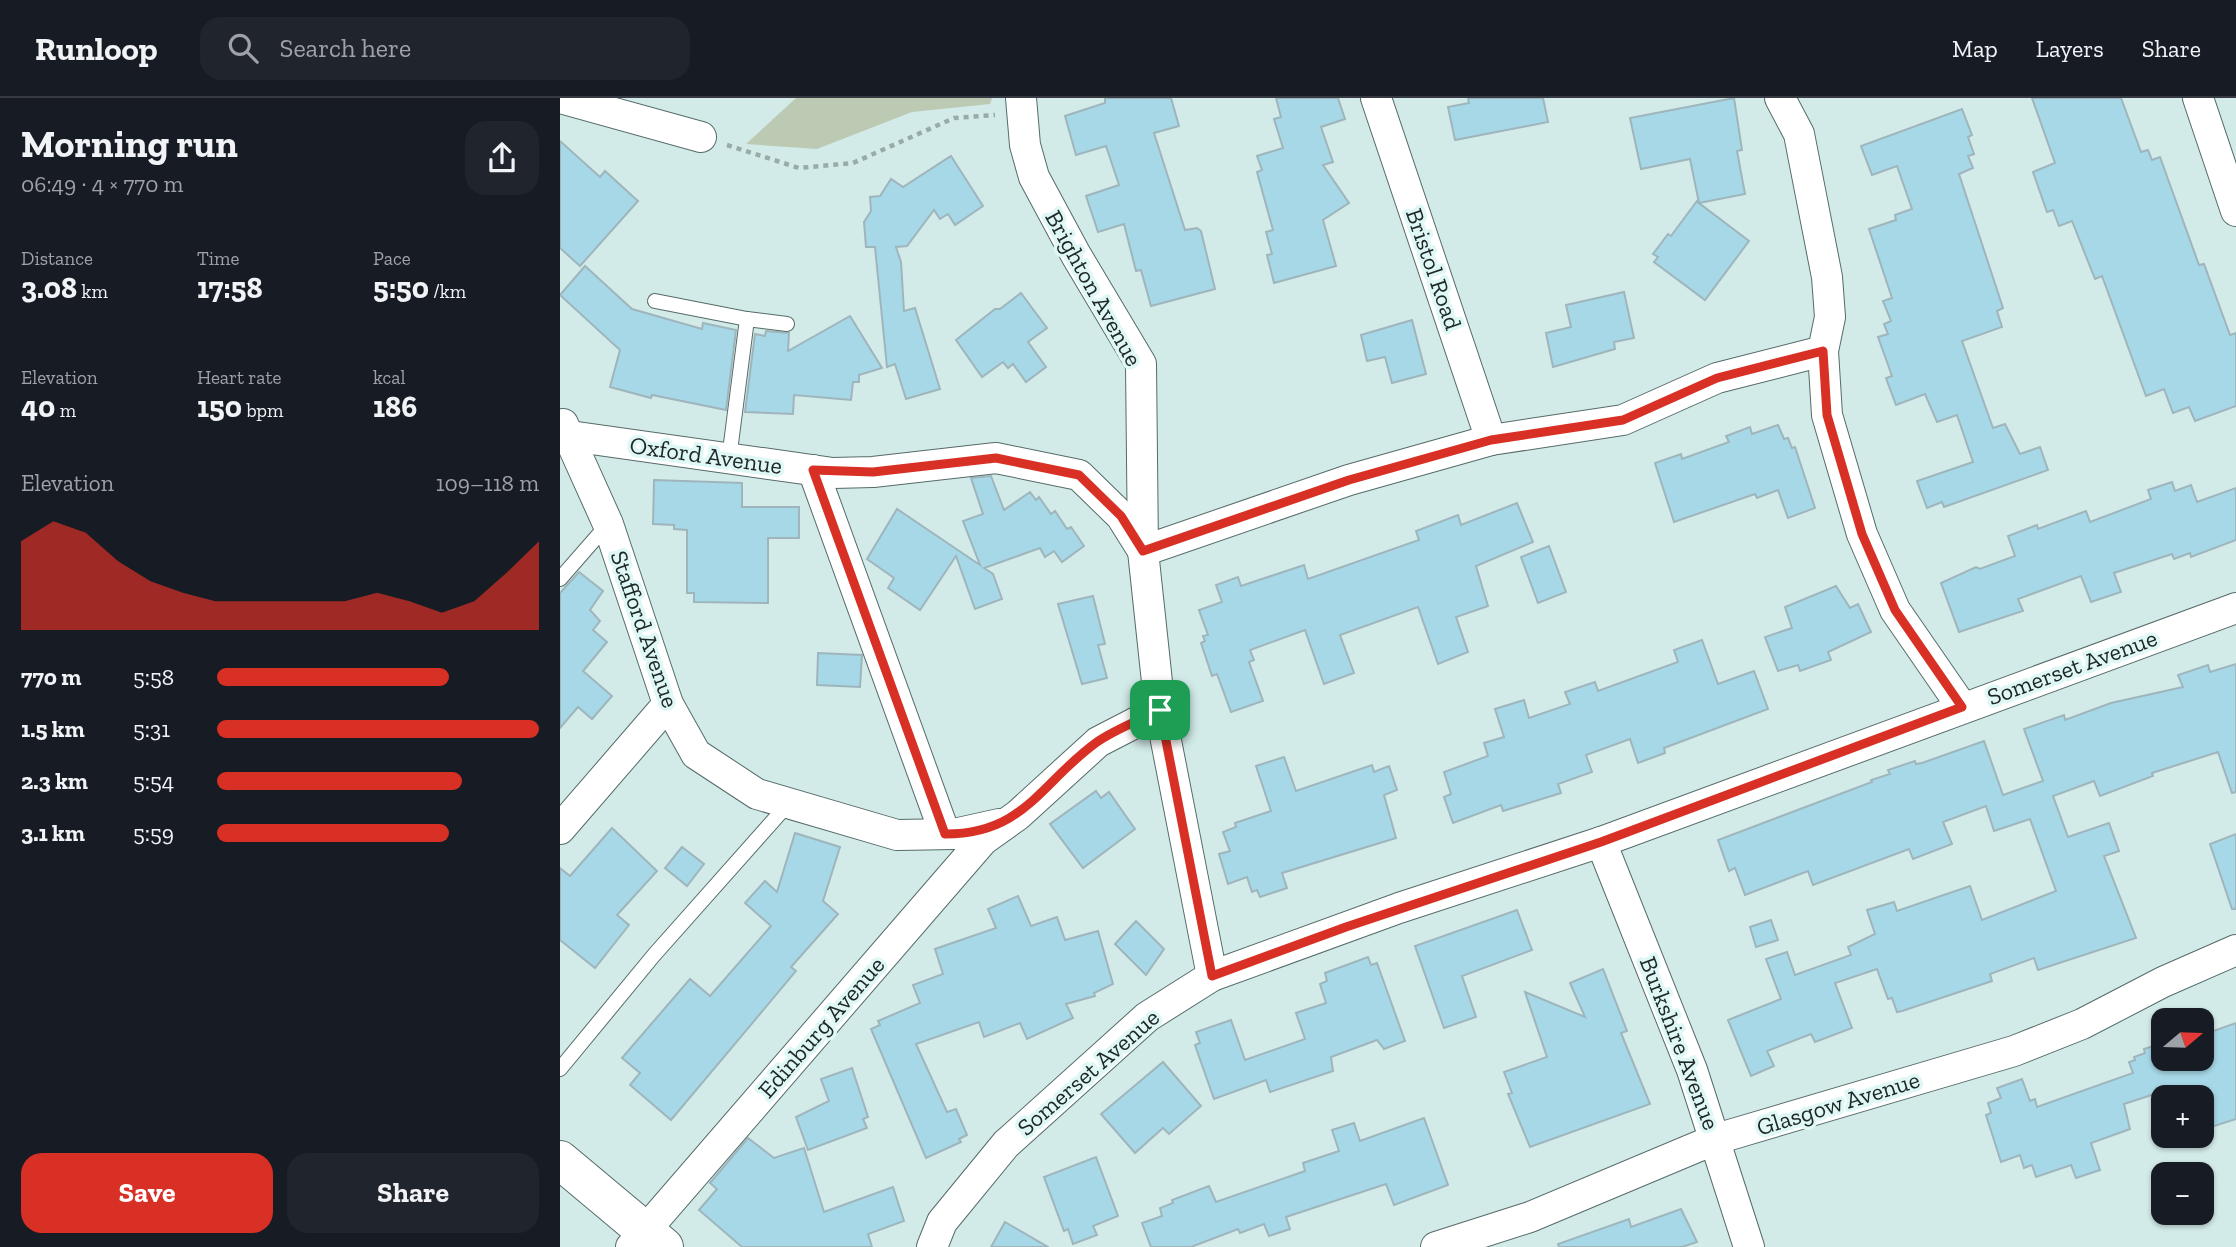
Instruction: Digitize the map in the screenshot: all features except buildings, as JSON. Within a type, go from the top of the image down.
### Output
[{"type":"main road","points":[[560,1160],[647,1241]]},
{"type":"street","points":[[560,98],[701,137]]},
{"type":"street","name":"Bristol Road","points":[[1376,98],[1491,440]]},
{"type":"street","points":[[1780,98],[1799,134],[1827,277],[1830,317],[1823,351],[1827,415],[1862,534],[1895,610],[1962,707]]},
{"type":"street","points":[[2198,98],[2236,211]]},
{"type":"street","name":"Brighton Avenue","points":[[1012,106],[1034,177],[1141,364],[1143,551],[1160,710],[1212,976]]},
{"type":"street","points":[[1143,551],[1349,480],[1491,440],[1623,420],[1717,378],[1823,351]]},
{"type":"street","name":"Oxford Avenue","points":[[565,427],[729,458],[813,470],[873,472],[996,458],[1079,475],[1121,516],[1143,551]]},
{"type":"street","name":"Stafford Avenue","points":[[565,427],[608,524],[668,704],[696,754],[757,794],[897,835],[945,834],[990,828],[1018,815]]},
{"type":"street","points":[[813,470],[945,834]]},
{"type":"street","name":"Somerset Avenue","points":[[932,1247],[942,1222],[1006,1144],[1147,1017],[1212,976],[1317,937],[1601,842],[2236,608]]},
{"type":"street","points":[[560,830],[668,704]]},
{"type":"street","points":[[1018,815],[1097,742],[1160,710]]},
{"type":"street","name":"Edinburg Avenue","points":[[647,1241],[983,840],[1018,815]]},
{"type":"street","name":"Burkshire Avenue","points":[[1601,842],[1692,1070],[1749,1247]]},
{"type":"street","name":"Glasgow Avenue","points":[[1436,1247],[1530,1217],[1716,1139],[2014,1051],[2082,1024],[2163,982],[2236,950]]},
{"type":"lane","points":[[655,301],[747,320],[787,324]]},
{"type":"lane","points":[[729,458],[747,320]]},
{"type":"lane","points":[[560,579],[608,524]]},
{"type":"lane","points":[[560,1069],[654,955],[789,803]]},
{"type":"path","points":[[701,137],[799,168],[853,163],[954,118],[1012,106]]},
{"type":"green space","points":[[796,98],[992,98],[990,104],[912,112],[817,149],[746,144]]},
{"type":"route","points":[[1823,351],[1827,415],[1862,534],[1895,610],[1962,707],[1601,842],[1293,945],[1212,976],[1160,710],[1097,742],[1018,815],[990,828],[945,834],[813,470],[833,473],[873,472],[996,458],[1079,475],[1121,516],[1143,551],[1349,480],[1491,440],[1623,420],[1717,378],[1823,351]]}]
